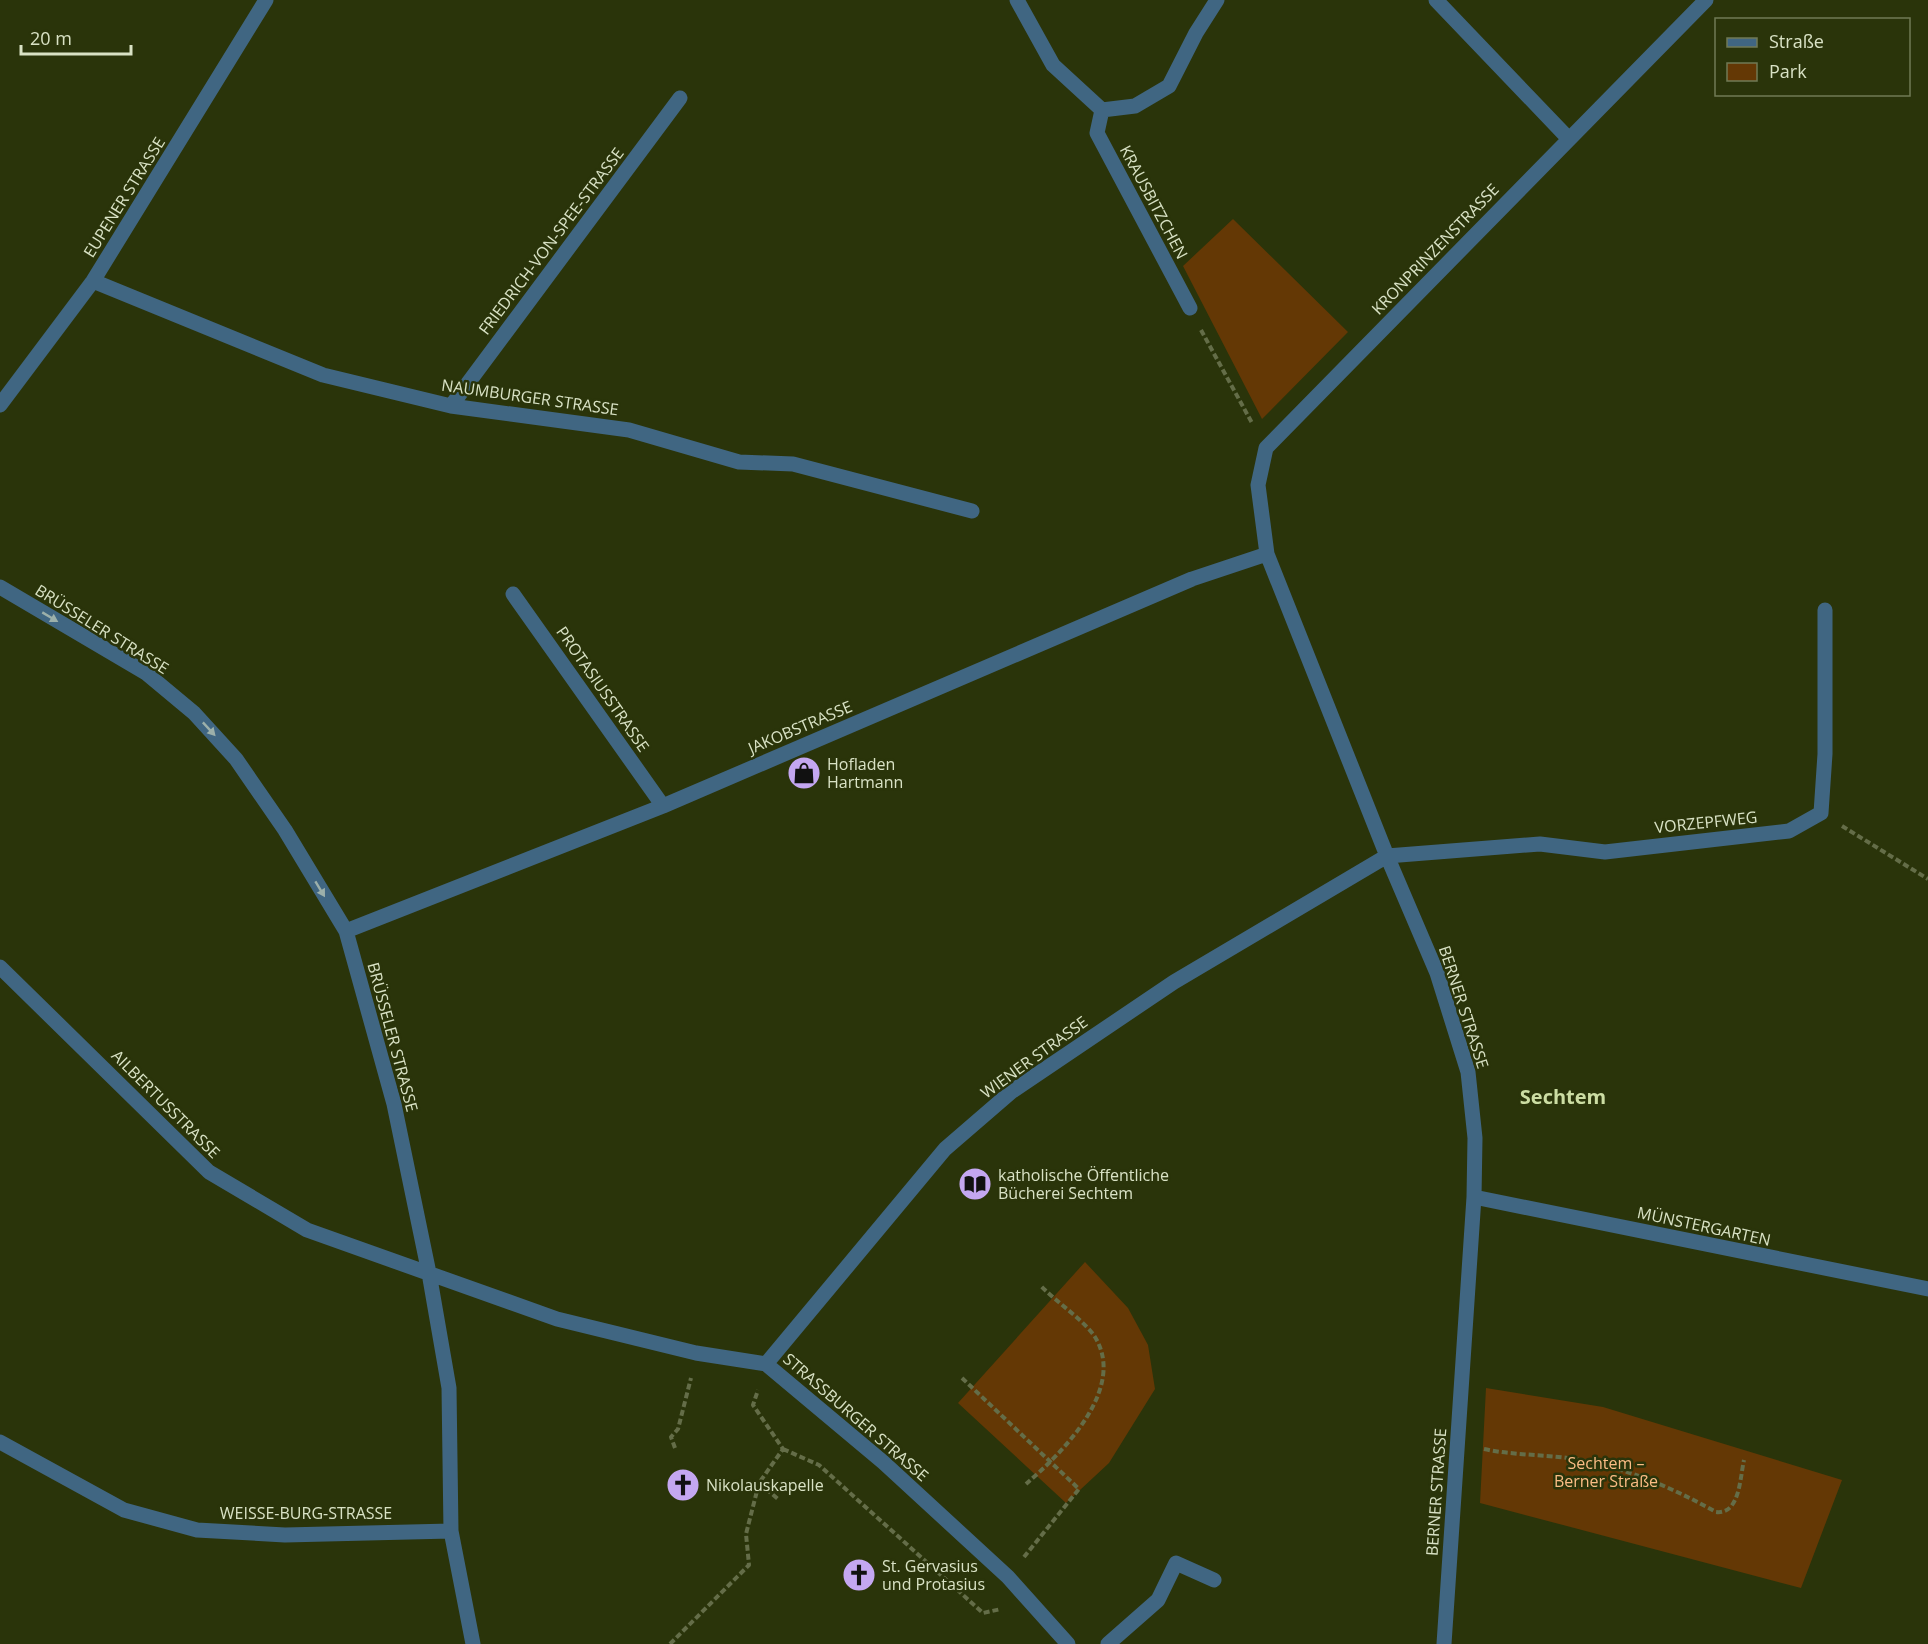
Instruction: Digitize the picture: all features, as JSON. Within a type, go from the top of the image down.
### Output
[{"type":"street","name":"EUPENER STRASSE","points":[[0,405],[93,281],[266,0]]},
{"type":"street","points":[[1017,0],[1053,65],[1102,110],[1136,106],[1169,86],[1196,33],[1217,0]]},
{"type":"street","points":[[1436,0],[1569,138]]},
{"type":"street","name":"KRONPRINZENSTRASSE","points":[[1266,448],[1706,0]]},
{"type":"street","name":"FRIEDRICH-VON-SPEE-STRASSE","points":[[451,406],[680,98]]},
{"type":"street","name":"KRAUSBITZCHEN","points":[[1102,110],[1097,133],[1190,308]]},
{"type":"street","name":"NAUMBURGER STRASSE","points":[[93,281],[323,375],[451,406],[628,430],[739,462],[793,464],[972,511]]},
{"type":"street","points":[[1266,448],[1258,485],[1267,554]]},
{"type":"street","name":"JAKOBSTRASSE","points":[[346,931],[663,806],[1192,579],[1267,554]]},
{"type":"street","name":"BERNER STRASSE","points":[[1267,554],[1387,856],[1437,973],[1468,1072],[1474,1138],[1474,1197],[1444,1644]]},
{"type":"street","name":"BRÜSSELER STRASSE","points":[[0,587],[146,673],[194,713],[236,759],[285,830],[346,931],[394,1104],[429,1273],[449,1388],[452,1531],[473,1644]]},
{"type":"street","name":"PROTASIUSSTRASSE","points":[[513,594],[663,806]]},
{"type":"street","points":[[1821,813],[1825,754],[1825,610]]},
{"type":"street","name":"VORZEPFWEG","points":[[1387,856],[1540,844],[1605,852],[1789,831],[1821,813]]},
{"type":"street","name":"WIENER STRASSE","points":[[766,1364],[945,1149],[1011,1092],[1174,982],[1387,856]]},
{"type":"street","name":"AILBERTUSSTRASSE","points":[[0,967],[209,1172],[307,1230],[429,1273]]},
{"type":"street","name":"MÜNSTERGARTEN","points":[[1474,1197],[1928,1289]]},
{"type":"street","name":"STRASSBURGER STRASSE","points":[[429,1273],[557,1319],[696,1353],[766,1364],[883,1462],[1008,1576],[1068,1644]]},
{"type":"street","name":"WEISSE-BURG-STRASSE","points":[[0,1442],[124,1510],[197,1530],[285,1535],[452,1531]]},
{"type":"street","points":[[1108,1644],[1158,1600],[1176,1563],[1214,1580]]},
{"type":"path","points":[[1190,308],[1266,448]]},
{"type":"path","points":[[1821,813],[1928,879]]},
{"type":"path","points":[[1026,1484],[1072,1440],[1100,1391],[1102,1358],[1094,1336],[1041,1286]]},
{"type":"path","points":[[766,1364],[753,1405],[783,1449],[819,1465],[983,1614],[1032,1602]]},
{"type":"path","points":[[962,1378],[1080,1489],[1008,1576]]},
{"type":"path","points":[[675,1448],[671,1437],[678,1429],[689,1391]]},
{"type":"path","points":[[1457,1444],[1580,1460],[1622,1470],[1668,1486],[1716,1512],[1724,1513],[1730,1510],[1734,1503],[1744,1460]]},
{"type":"path","points":[[670,1644],[749,1565],[746,1534],[759,1483],[783,1449]]},
{"type":"path","points":[[759,1483],[778,1499]]},
{"type":"green space","points":[[1233,219],[1348,332],[1262,419],[1183,266]]},
{"type":"green space","points":[[1085,1262],[1128,1308],[1148,1345],[1155,1389],[1109,1463],[1066,1503],[958,1403]]},
{"type":"green space","name":"Sechtem – Berner Straße","points":[[1486,1388],[1603,1407],[1842,1480],[1801,1588],[1480,1503]]},
{"type":"place","name":"Hofladen Hartmann","points":[[804,773]]},
{"type":"place","name":"katholische Öffentliche Bücherei Sechtem","points":[[975,1184]]},
{"type":"place","name":"Nikolauskapelle","points":[[683,1485]]},
{"type":"place","name":"St. Gervasius und Protasius","points":[[859,1575]]},
{"type":"district","name":"Sechtem","points":[[1563,1096]]}]
